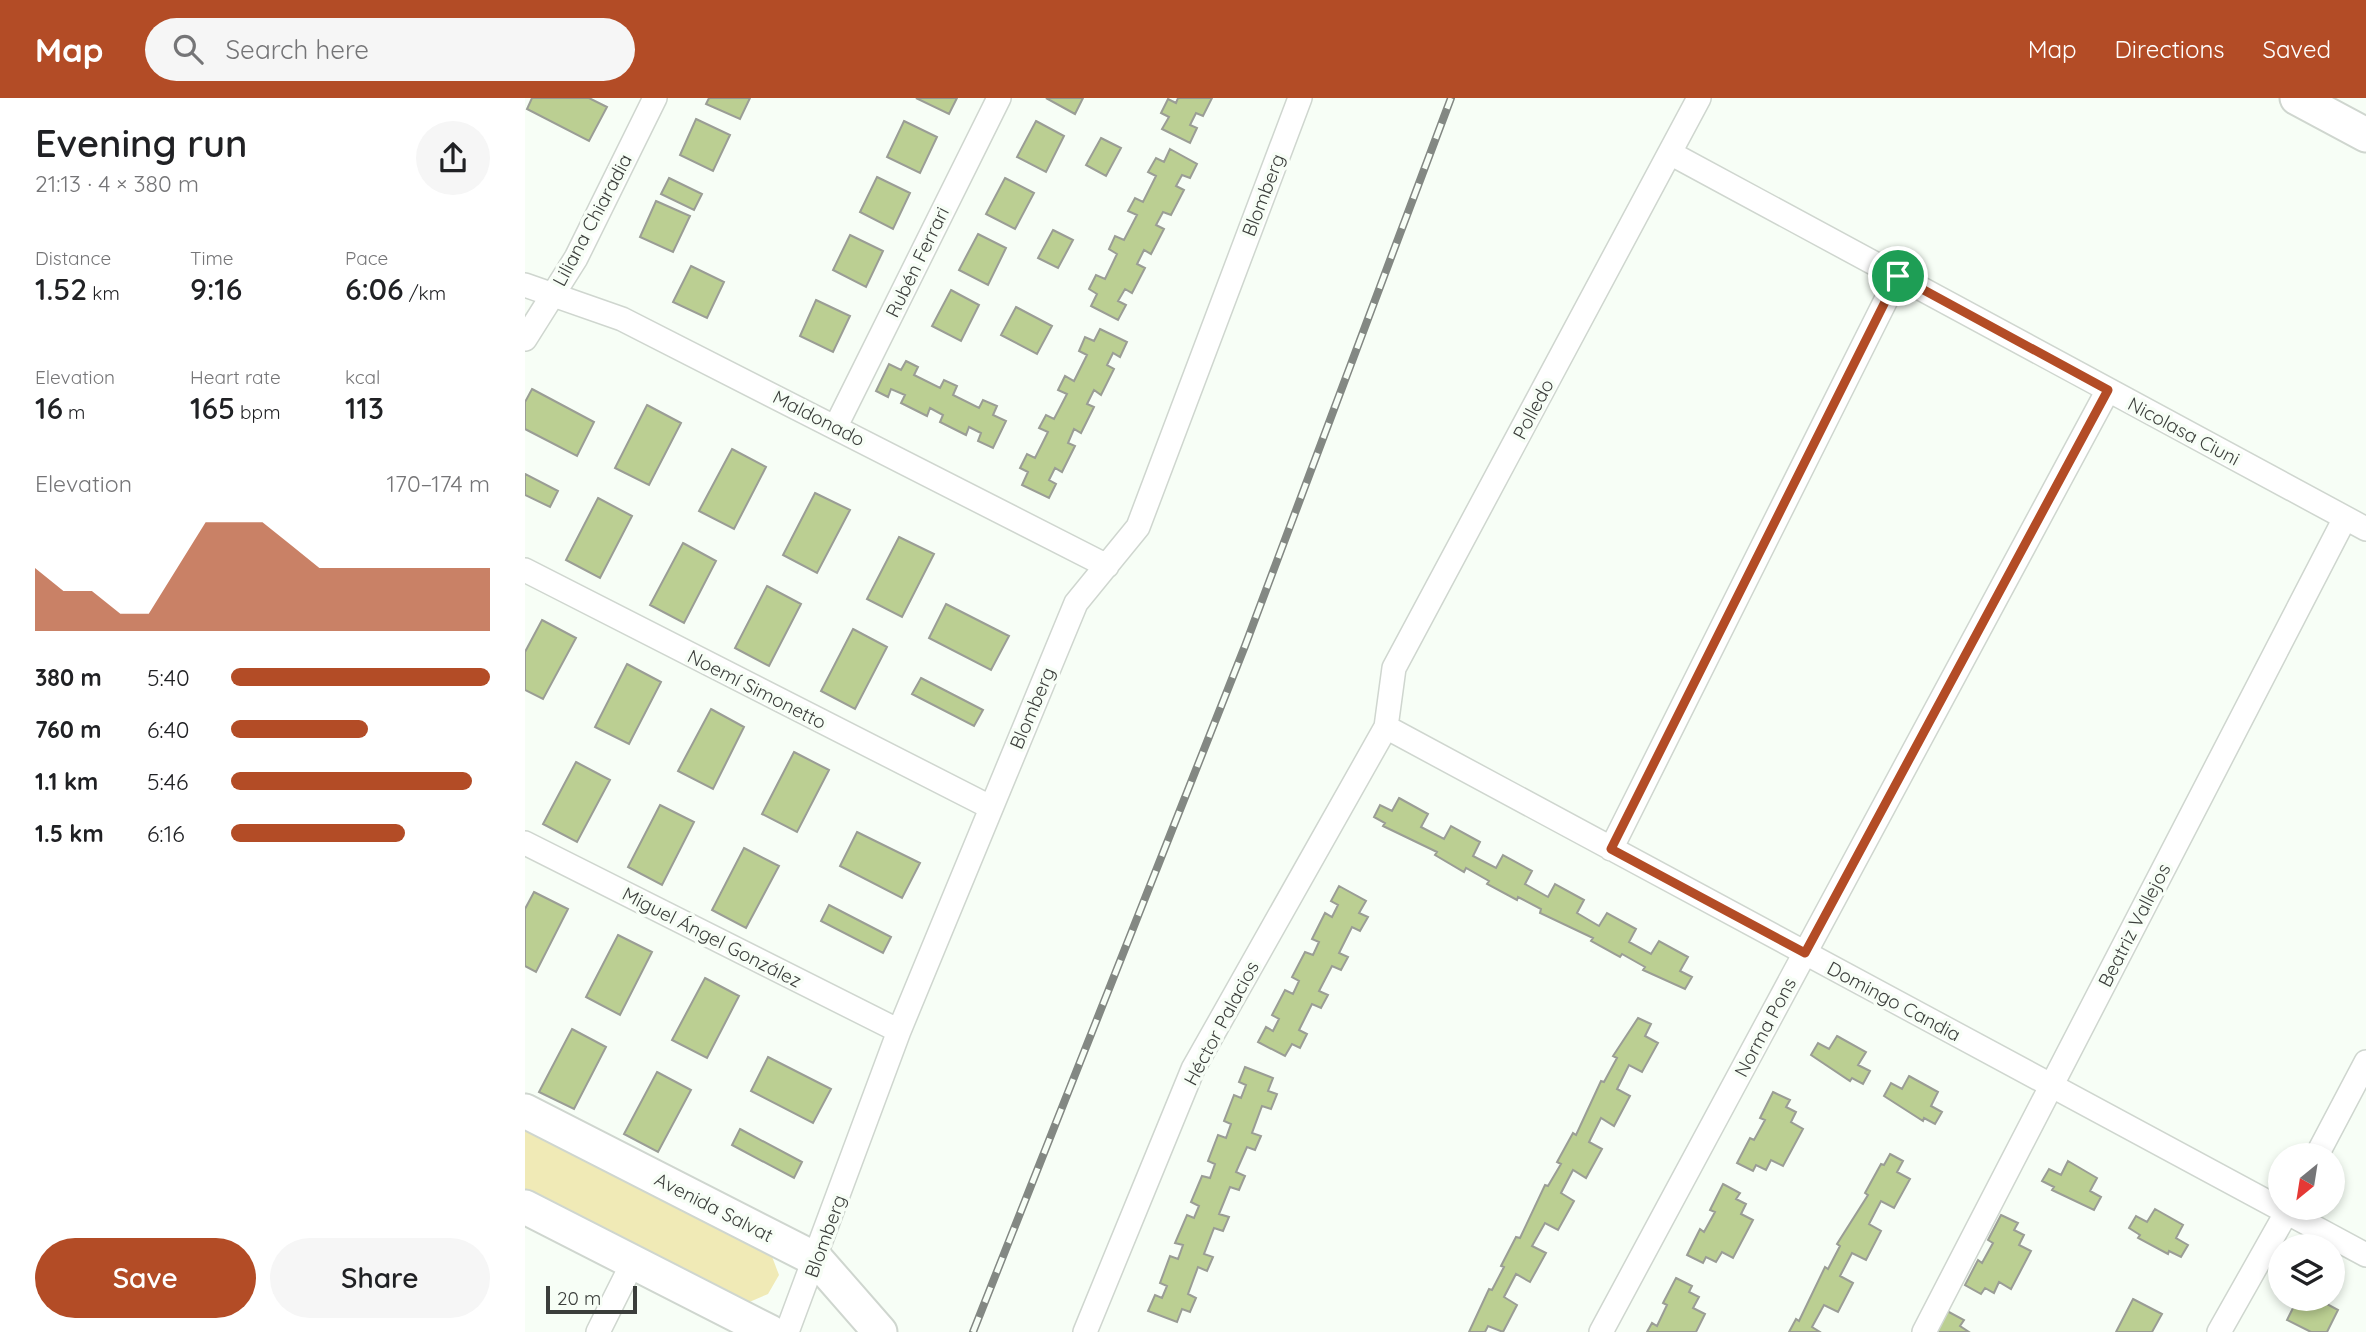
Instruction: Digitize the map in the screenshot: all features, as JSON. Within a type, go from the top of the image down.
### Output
[{"type":"street","name":"Liliana Chiaradia","points":[[525,339],[576,258],[655,98]]},
{"type":"street","name":"Rubén Ferrari","points":[[836,426],[999,98]]},
{"type":"street","name":"Blomberg","points":[[787,1332],[817,1260],[899,1031],[1076,603],[1138,527],[1300,98]]},
{"type":"street","name":"Polledo","points":[[1386,727],[1394,668],[1699,98]]},
{"type":"street","points":[[2297,98],[2366,135]]},
{"type":"street","name":"Nicolasa Ciuni","points":[[1670,153],[2366,529]]},
{"type":"street","points":[[1611,849],[1898,276]]},
{"type":"street","name":"Maldonado","points":[[525,285],[622,319],[1107,566]]},
{"type":"street","name":"Norma Pons","points":[[1601,1332],[2108,390]]},
{"type":"street","name":"Beatriz Vallejos","points":[[1924,1332],[2345,518]]},
{"type":"street","name":"Noemí Simonetto","points":[[525,570],[990,807]]},
{"type":"street","name":"Domingo Candia","points":[[1386,727],[2051,1086],[2268,1200]]},
{"type":"street","name":"Héctor Palacios","points":[[1085,1332],[1193,1069],[1386,727]]},
{"type":"street","name":"Miguel Ángel González","points":[[525,843],[899,1031]]},
{"type":"street","points":[[2323,1143],[2366,1062]]},
{"type":"street","name":"Avenida Salvat","points":[[525,1111],[817,1260],[880,1332]]},
{"type":"street","points":[[525,1207],[769,1332]]},
{"type":"street","points":[[2219,1332],[2282,1220]]},
{"type":"street","name":"Domingo Candia","points":[[2305,1220],[2366,1255]]},
{"type":"street","points":[[598,1332],[633,1262]]},
{"type":"shaded area","points":[[525,1127],[771,1254],[779,1275],[768,1294],[747,1303],[525,1192]]},
{"type":"building","points":[[532,98],[589,98],[607,107],[589,141],[527,109]]},
{"type":"building","points":[[709,98],[750,98],[740,119],[706,104]]},
{"type":"building","points":[[916,98],[957,98],[949,114]]},
{"type":"building","points":[[1046,98],[1083,98],[1075,114]]},
{"type":"building","points":[[1178,98],[1212,98],[1203,116],[1196,113],[1190,125],[1197,128],[1190,143],[1162,129],[1169,117],[1161,113],[1168,99],[1176,103]]},
{"type":"building","points":[[696,119],[730,135],[713,171],[680,155]]},
{"type":"building","points":[[904,121],[937,137],[920,173],[887,157]]},
{"type":"building","points":[[1036,121],[1064,136],[1046,172],[1017,157]]},
{"type":"building","points":[[1101,138],[1121,148],[1106,176],[1086,165]]},
{"type":"building","points":[[1170,149],[1197,164],[1190,178],[1182,175],[1176,186],[1184,190],[1171,215],[1163,212],[1156,225],[1164,229],[1151,254],[1144,250],[1137,264],[1145,268],[1132,293],[1125,289],[1118,301],[1126,305],[1118,320],[1091,306],[1097,294],[1089,289],[1096,275],[1105,279],[1117,254],[1109,249],[1115,236],[1124,240],[1137,215],[1128,211],[1135,198],[1143,202],[1156,176],[1148,172],[1156,158],[1164,162]]},
{"type":"building","points":[[877,177],[910,193],[893,229],[860,212]]},
{"type":"building","points":[[669,178],[702,194],[694,210],[661,194]]},
{"type":"building","points":[[1005,178],[1034,193],[1015,229],[986,214]]},
{"type":"building","points":[[656,201],[690,216],[673,252],[640,237]]},
{"type":"building","points":[[1053,230],[1073,240],[1058,268],[1038,258]]},
{"type":"building","points":[[978,234],[1006,248],[988,285],[959,270]]},
{"type":"building","points":[[850,235],[883,251],[866,287],[833,270]]},
{"type":"building","points":[[691,266],[724,282],[707,318],[673,302]]},
{"type":"building","points":[[951,290],[979,305],[961,341],[932,326]]},
{"type":"building","points":[[816,300],[850,316],[833,352],[800,336]]},
{"type":"building","points":[[1016,307],[1052,326],[1037,354],[1001,335]]},
{"type":"building","points":[[1100,329],[1127,342],[1120,357],[1113,353],[1107,365],[1114,369],[1101,395],[1094,390],[1087,404],[1094,407],[1081,433],[1074,429],[1068,443],[1075,446],[1062,472],[1055,468],[1049,480],[1056,484],[1049,498],[1022,485],[1028,472],[1020,468],[1027,454],[1035,458],[1048,432],[1039,428],[1046,415],[1054,419],[1067,394],[1058,390],[1065,376],[1074,381],[1087,355],[1079,351],[1085,337],[1094,341]]},
{"type":"building","points":[[906,361],[918,367],[914,375],[940,388],[944,380],[957,386],[953,395],[979,408],[983,400],[997,406],[993,415],[1006,421],[993,448],[978,441],[981,433],[969,427],[966,435],[940,422],[943,415],[930,408],[927,416],[901,403],[905,395],[891,389],[888,397],[876,391],[889,364],[901,370]]},
{"type":"building","points":[[532,389],[594,422],[577,456],[525,429],[525,402]]},
{"type":"building","points":[[647,405],[681,423],[649,485],[615,468]]},
{"type":"building","points":[[732,449],[766,467],[734,529],[699,511]]},
{"type":"building","points":[[525,474],[558,491],[550,507],[525,495]]},
{"type":"building","points":[[815,493],[850,510],[817,573],[783,555]]},
{"type":"building","points":[[598,498],[632,516],[600,578],[566,560]]},
{"type":"building","points":[[899,537],[934,554],[902,617],[867,599]]},
{"type":"building","points":[[683,543],[716,561],[684,623],[650,605]]},
{"type":"building","points":[[767,586],[801,604],[769,666],[735,648]]},
{"type":"building","points":[[946,604],[1009,636],[991,670],[929,638]]},
{"type":"building","points":[[542,620],[576,638],[543,699],[525,690],[525,652]]},
{"type":"building","points":[[853,629],[887,647],[855,709],[821,691]]},
{"type":"building","points":[[627,664],[661,682],[629,744],[595,727]]},
{"type":"building","points":[[921,678],[983,710],[974,726],[912,694]]},
{"type":"building","points":[[711,709],[744,727],[713,789],[678,771]]},
{"type":"building","points":[[794,752],[829,770],[797,832],[762,814]]},
{"type":"building","points":[[576,762],[610,780],[577,842],[543,824]]},
{"type":"building","points":[[1399,798],[1428,814],[1421,827],[1444,839],[1451,826],[1480,842],[1473,856],[1496,868],[1503,855],[1532,871],[1525,884],[1548,897],[1555,884],[1584,900],[1577,913],[1599,926],[1607,913],[1636,929],[1629,942],[1651,954],[1659,941],[1688,957],[1680,971],[1692,977],[1685,989],[1643,970],[1645,967],[1622,954],[1620,957],[1591,941],[1593,938],[1540,913],[1541,909],[1518,897],[1517,900],[1487,884],[1489,881],[1466,868],[1464,872],[1435,855],[1437,852],[1383,826],[1385,823],[1374,817],[1380,805],[1392,811]]},
{"type":"building","points":[[660,805],[694,822],[662,885],[628,867]]},
{"type":"building","points":[[857,832],[920,863],[902,898],[840,866]]},
{"type":"building","points":[[744,848],[779,866],[746,928],[712,910]]},
{"type":"building","points":[[1339,886],[1366,901],[1359,913],[1368,917],[1360,931],[1352,927],[1339,953],[1348,957],[1341,970],[1332,966],[1319,991],[1328,995],[1321,1008],[1312,1004],[1299,1030],[1307,1034],[1300,1048],[1292,1044],[1285,1056],[1258,1042],[1266,1027],[1273,1031],[1279,1019],[1272,1015],[1285,990],[1293,994],[1299,981],[1292,977],[1305,952],[1313,955],[1319,942],[1312,939],[1325,913],[1332,917],[1338,905],[1331,901]]},
{"type":"building","points":[[534,892],[568,909],[536,972],[525,966],[525,909]]},
{"type":"building","points":[[829,905],[891,937],[883,953],[821,921]]},
{"type":"building","points":[[618,935],[652,952],[620,1015],[586,997]]},
{"type":"building","points":[[705,978],[739,996],[707,1058],[672,1040]]},
{"type":"building","points":[[1638,1018],[1651,1024],[1645,1036],[1658,1043],[1642,1072],[1629,1065],[1617,1089],[1630,1096],[1614,1126],[1601,1118],[1589,1142],[1602,1149],[1586,1178],[1573,1170],[1561,1193],[1574,1201],[1558,1230],[1545,1223],[1532,1246],[1546,1253],[1530,1282],[1516,1274],[1504,1297],[1517,1305],[1503,1332],[1488,1326],[1485,1332],[1469,1332],[1489,1289],[1492,1290],[1504,1267],[1501,1266],[1516,1237],[1520,1238],[1545,1185],[1548,1186],[1561,1164],[1557,1162],[1573,1133],[1576,1135],[1601,1081],[1604,1082],[1617,1058],[1613,1056]]},
{"type":"building","points":[[572,1029],[606,1047],[574,1109],[539,1092]]},
{"type":"building","points":[[1837,1036],[1866,1052],[1858,1065],[1870,1071],[1863,1084],[1852,1078],[1850,1081],[1811,1055],[1818,1043],[1829,1049]]},
{"type":"building","points":[[768,1057],[831,1089],[813,1123],[751,1091]]},
{"type":"building","points":[[1245,1067],[1273,1078],[1268,1091],[1277,1094],[1271,1109],[1262,1106],[1252,1133],[1261,1136],[1255,1150],[1247,1147],[1236,1172],[1245,1176],[1239,1190],[1230,1187],[1219,1214],[1229,1217],[1223,1231],[1214,1228],[1204,1254],[1213,1257],[1207,1271],[1198,1267],[1188,1294],[1196,1298],[1190,1312],[1182,1309],[1177,1322],[1148,1311],[1155,1295],[1162,1298],[1167,1286],[1160,1283],[1170,1256],[1178,1259],[1183,1245],[1175,1243],[1187,1215],[1194,1218],[1199,1206],[1191,1202],[1202,1176],[1210,1178],[1215,1164],[1208,1161],[1218,1135],[1226,1138],[1231,1124],[1224,1121],[1234,1095],[1241,1098],[1246,1085],[1239,1082]]},
{"type":"building","points":[[657,1072],[691,1090],[658,1152],[624,1134]]},
{"type":"building","points":[[1909,1076],[1938,1092],[1931,1106],[1942,1112],[1935,1124],[1924,1118],[1923,1121],[1884,1096],[1891,1083],[1902,1089]]},
{"type":"building","points":[[1773,1092],[1790,1100],[1786,1107],[1796,1112],[1791,1122],[1803,1129],[1783,1166],[1771,1160],[1766,1170],[1756,1165],[1753,1171],[1737,1163],[1750,1138],[1754,1140],[1765,1120],[1760,1118]]},
{"type":"building","points":[[740,1129],[802,1162],[794,1178],[732,1145]]},
{"type":"building","points":[[1890,1154],[1903,1161],[1897,1172],[1910,1179],[1894,1208],[1881,1201],[1869,1224],[1881,1231],[1866,1260],[1852,1253],[1840,1276],[1853,1283],[1838,1312],[1824,1305],[1812,1327],[1820,1332],[1789,1332],[1796,1319],[1799,1321],[1825,1267],[1828,1269],[1840,1246],[1837,1244],[1868,1195],[1865,1193],[1881,1164],[1884,1165]]},
{"type":"building","points":[[2068,1161],[2097,1178],[2090,1191],[2101,1197],[2094,1210],[2052,1190],[2054,1187],[2042,1181],[2049,1169],[2061,1175]]},
{"type":"building","points":[[1723,1184],[1740,1193],[1736,1199],[1746,1204],[1741,1214],[1753,1220],[1733,1258],[1722,1252],[1716,1262],[1706,1257],[1703,1263],[1687,1255],[1700,1229],[1704,1232],[1715,1212],[1710,1210]]},
{"type":"building","points":[[2155,1209],[2183,1225],[2176,1238],[2188,1245],[2181,1257],[2169,1251],[2168,1254],[2138,1238],[2140,1235],[2129,1228],[2136,1216],[2147,1222]]},
{"type":"building","points":[[2001,1215],[2018,1223],[2014,1230],[2024,1235],[2019,1245],[2031,1251],[2011,1289],[1999,1282],[1994,1293],[1985,1288],[1981,1294],[1965,1285],[1978,1260],[1982,1263],[1993,1243],[1988,1240]]},
{"type":"building","points":[[1676,1278],[1692,1286],[1689,1292],[1699,1297],[1693,1308],[1705,1314],[1696,1332],[1647,1332],[1652,1323],[1657,1326],[1667,1305],[1663,1303]]},
{"type":"building","points":[[2133,1299],[2162,1314],[2152,1332],[2116,1332]]},
{"type":"building","points":[[1947,1311],[1964,1320],[1960,1326],[1969,1332],[1936,1332]]},
{"type":"building","points":[[2292,1311],[2338,1311],[2327,1332],[2311,1332],[2287,1320]]},
{"type":"railway","points":[[973,1332],[1245,646],[1451,98]]},
{"type":"route","points":[[1898,276],[2108,390],[1805,953],[1611,849],[1898,276]]}]
